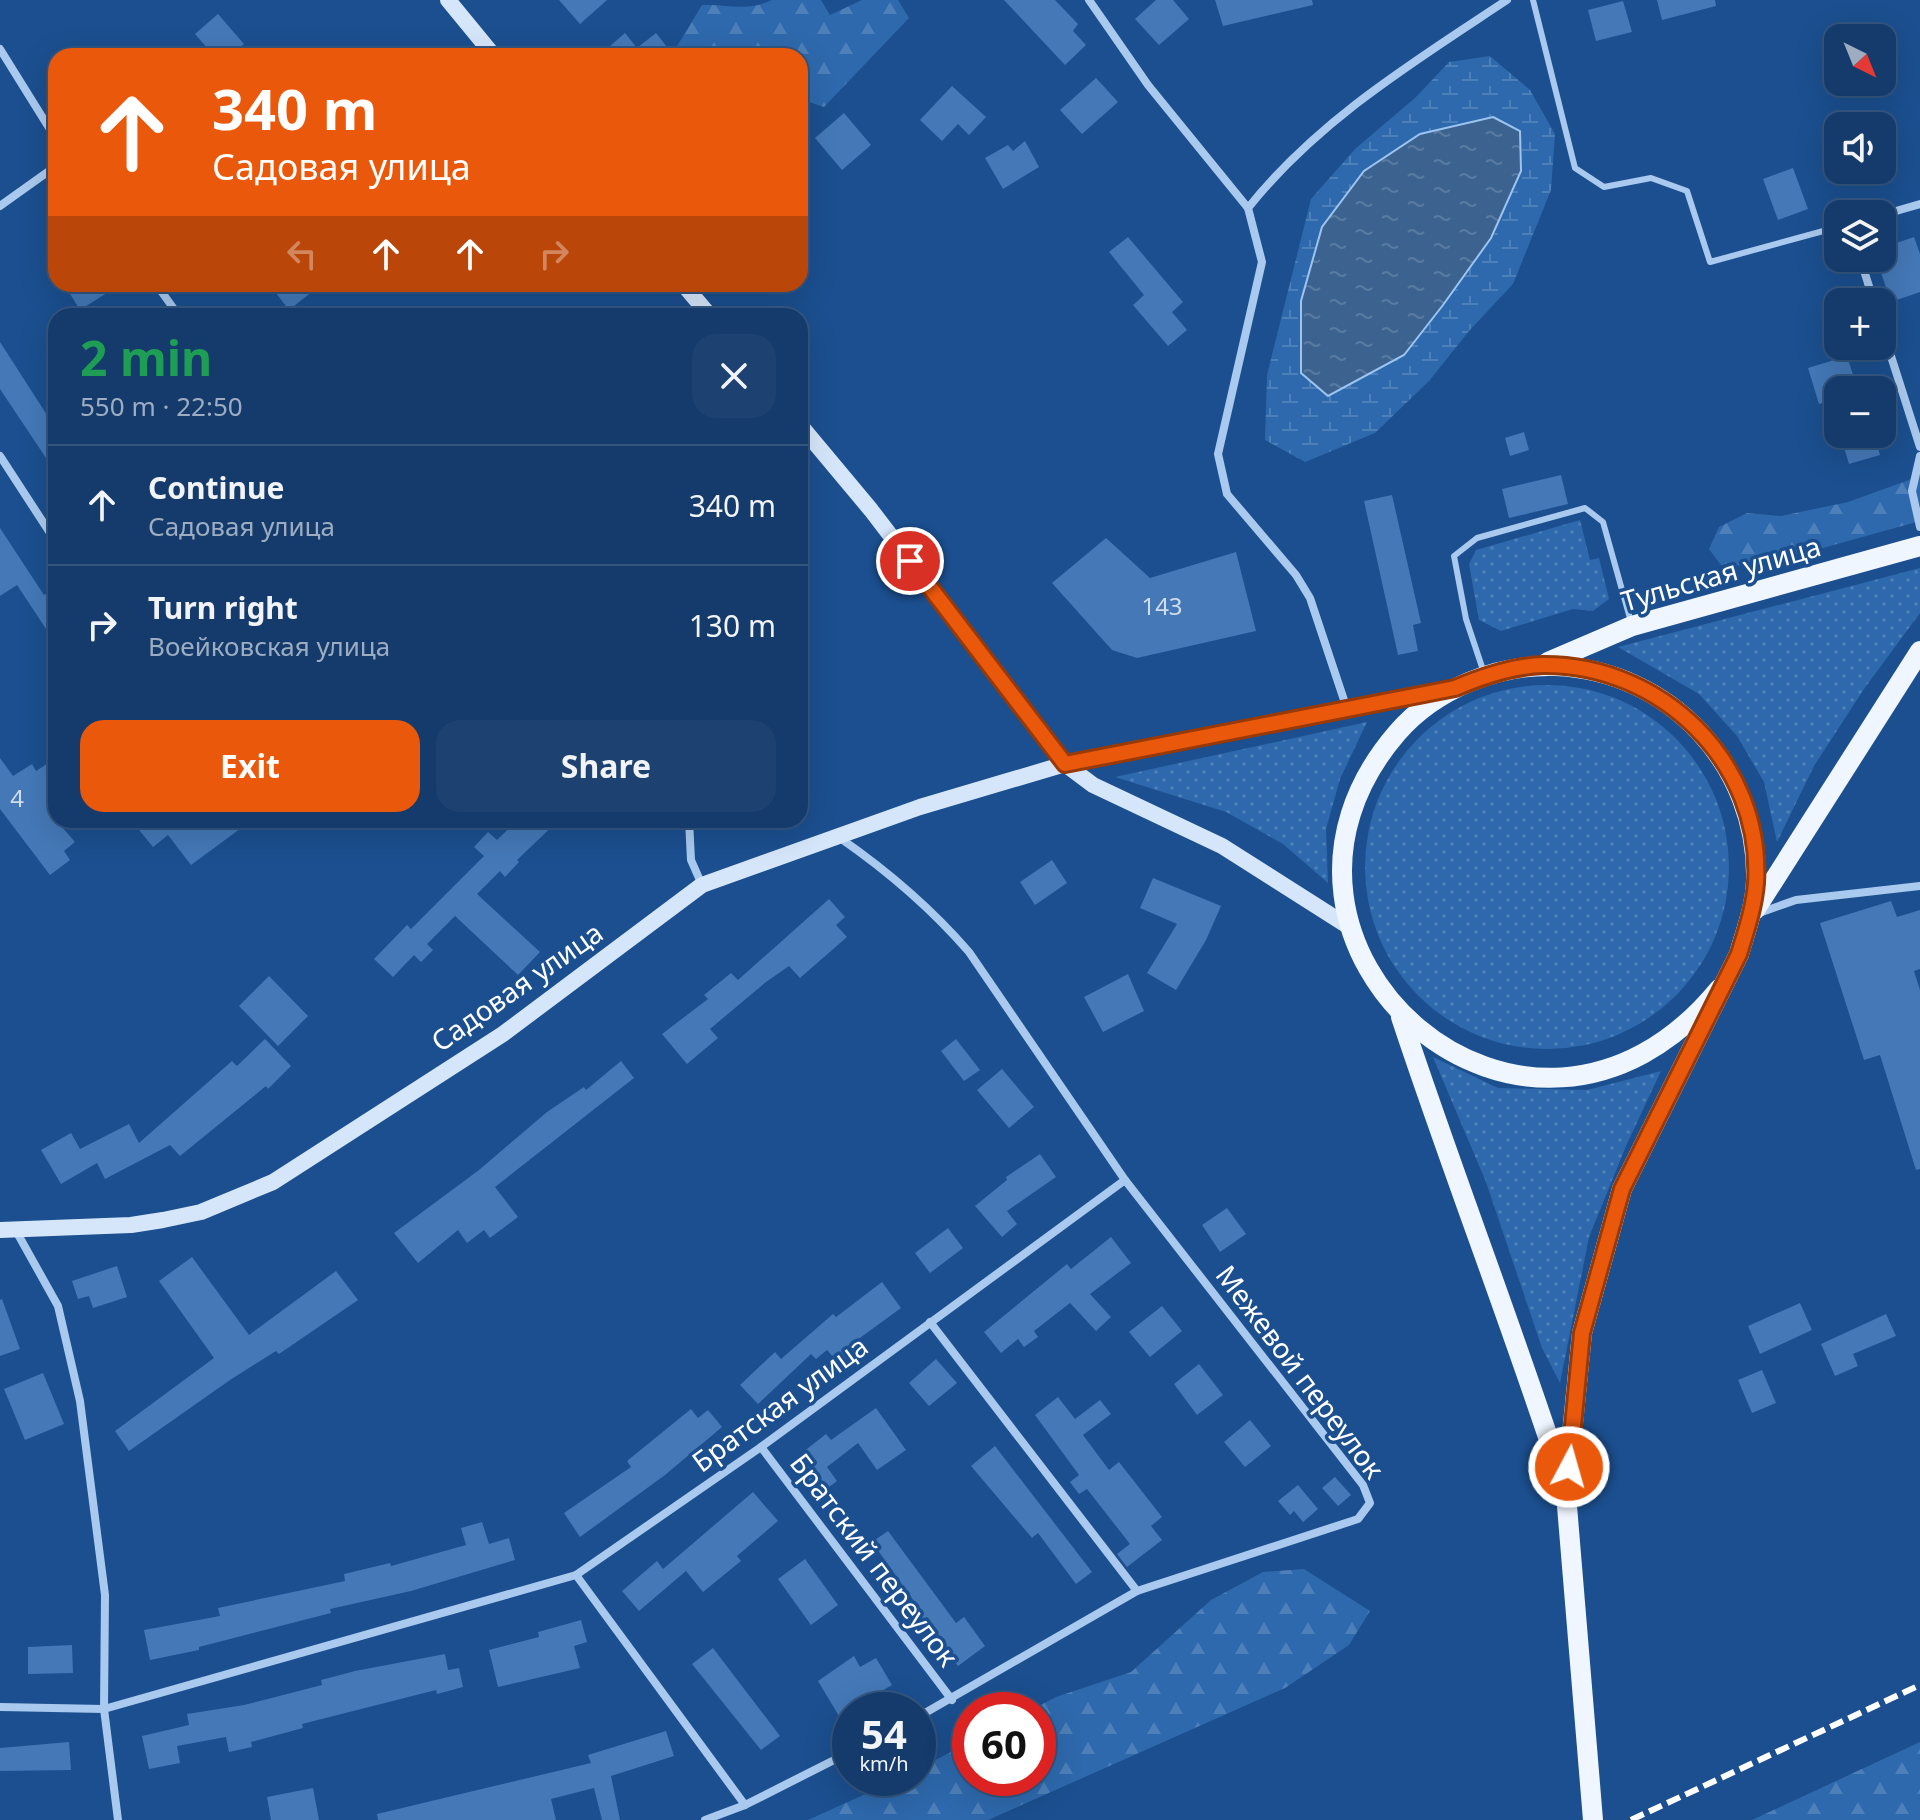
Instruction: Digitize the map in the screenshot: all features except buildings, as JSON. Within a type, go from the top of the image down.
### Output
[{"type":"main road","points":[[448,0],[487,48]]},
{"type":"main road","points":[[690,292],[703,308]]},
{"type":"main road","points":[[808,435],[871,510],[1065,764],[1093,785],[1222,846],[1351,928]]},
{"type":"main road","name":"Тульская улица","points":[[1540,665],[1632,626],[1920,546]]},
{"type":"main road","points":[[1751,916],[1920,651]]},
{"type":"main road","points":[[1593,1820],[1566,1494],[1582,1333],[1622,1189],[1739,954],[1751,916],[1755,871],[1748,814],[1736,782],[1718,752],[1670,704],[1641,686],[1597,671],[1540,665],[1485,676],[1455,688],[1404,725],[1384,749],[1360,790],[1346,834],[1343,866],[1351,928],[1368,966],[1400,1013],[1426,1038],[1473,1064],[1518,1075],[1564,1078],[1594,1073],[1652,1051],[1700,1013],[1719,989]]},
{"type":"main road","name":"Садовая улица","points":[[7,1229],[131,1225],[163,1220],[201,1212],[273,1182],[503,1034],[702,885],[920,807],[1065,764],[1455,688]]},
{"type":"main road","points":[[1400,1013],[1444,1146],[1517,1342],[1566,1494]]},
{"type":"street","points":[[1089,0],[1148,85],[1248,208],[1262,262],[1218,454],[1227,494],[1296,575],[1310,598],[1347,709]]},
{"type":"street","points":[[1248,208],[1265,187],[1365,94],[1507,0]]},
{"type":"street","points":[[0,49],[48,126]]},
{"type":"street","points":[[0,206],[48,172]]},
{"type":"street","points":[[1896,211],[1920,204]]},
{"type":"street","points":[[1892,360],[1920,447]]},
{"type":"street","points":[[0,456],[48,530]]},
{"type":"street","points":[[1920,456],[1912,491],[1920,527]]},
{"type":"street","points":[[689,828],[691,860],[702,885]]},
{"type":"street","points":[[840,838],[892,874],[959,941],[1125,1180]]},
{"type":"street","points":[[1751,916],[1796,900],[1920,886]]},
{"type":"street","name":"Братская улица","points":[[0,1707],[104,1709],[576,1575],[761,1447],[1125,1180]]},
{"type":"street","name":"Межевой переулок","points":[[1125,1180],[1363,1485],[1370,1503],[1358,1519],[1137,1591]]},
{"type":"street","points":[[7,1229],[58,1306],[80,1401],[105,1595],[104,1709],[118,1820]]},
{"type":"street","points":[[930,1322],[1137,1591],[966,1692]]},
{"type":"street","name":"Братский переулок","points":[[761,1447],[952,1700]]},
{"type":"street","points":[[576,1575],[745,1805]]},
{"type":"street","points":[[936,1708],[952,1700]]},
{"type":"street","points":[[705,1820],[745,1805],[832,1761]]},
{"type":"lane","points":[[1533,0],[1575,168],[1604,187],[1651,178],[1687,191],[1710,262],[1824,231]]},
{"type":"lane","points":[[1485,676],[1466,619],[1454,556],[1477,538],[1585,508],[1603,522],[1632,626]]},
{"type":"green space","points":[[772,0],[821,0],[830,15],[862,0],[898,0],[909,18],[824,107],[808,102],[808,48],[676,48],[702,5],[746,7]]},
{"type":"green space","points":[[1490,56],[1530,90],[1555,134],[1551,190],[1513,284],[1469,331],[1429,381],[1375,433],[1305,462],[1265,440],[1267,375],[1311,199],[1355,149],[1416,97],[1449,62]],"holes":[[[1493,117],[1328,396],[1301,373],[1301,301],[1322,227],[1364,171],[1462,125]]]},
{"type":"green space","points":[[1920,476],[1920,521],[1758,566],[1721,565],[1709,549],[1719,527],[1747,513],[1781,516],[1848,502]]},
{"type":"green space","points":[[1580,520],[1590,560],[1599,558],[1609,599],[1593,611],[1573,609],[1501,631],[1479,620],[1469,564],[1476,550]]},
{"type":"green space","points":[[1920,568],[1920,613],[1864,689],[1814,766],[1777,842],[1764,782],[1737,736],[1699,694],[1618,647]]},
{"type":"green space","points":[[1547,685],[1582,689],[1617,699],[1648,716],[1675,739],[1698,766],[1715,797],[1725,832],[1729,867],[1725,902],[1715,937],[1698,968],[1675,995],[1648,1018],[1617,1035],[1582,1045],[1547,1049],[1512,1045],[1477,1035],[1446,1018],[1419,995],[1396,968],[1379,937],[1369,902],[1365,867],[1369,832],[1379,797],[1396,766],[1419,739],[1446,716],[1477,699],[1512,689]]},
{"type":"green space","points":[[1367,722],[1340,779],[1326,829],[1328,883],[1283,844],[1226,812],[1115,777]]},
{"type":"green space","points":[[1433,1057],[1498,1088],[1587,1090],[1661,1071],[1589,1237],[1560,1383],[1542,1348],[1486,1182]]},
{"type":"green space","points":[[1304,1569],[1370,1611],[1349,1645],[1285,1688],[1056,1790],[1056,1697],[1131,1672],[1211,1600],[1263,1572]]},
{"type":"green space","points":[[1920,1742],[1920,1820],[1752,1820]]},
{"type":"green space","points":[[952,1751],[952,1796],[1042,1796],[988,1820],[808,1820],[861,1796],[936,1796],[936,1760]]},
{"type":"water","points":[[1493,117],[1520,131],[1521,171],[1491,238],[1404,355],[1328,396],[1301,373],[1301,301],[1322,227],[1364,171],[1420,134]]},
{"type":"railway","points":[[1631,1820],[1920,1685]]},
{"type":"route","points":[[910,561],[1065,764],[1455,688],[1485,676],[1540,665],[1575,666],[1609,673],[1641,686],[1670,704],[1696,726],[1718,752],[1736,782],[1748,814],[1755,848],[1756,882],[1751,916],[1739,954],[1622,1189],[1582,1333],[1569,1467]]}]
